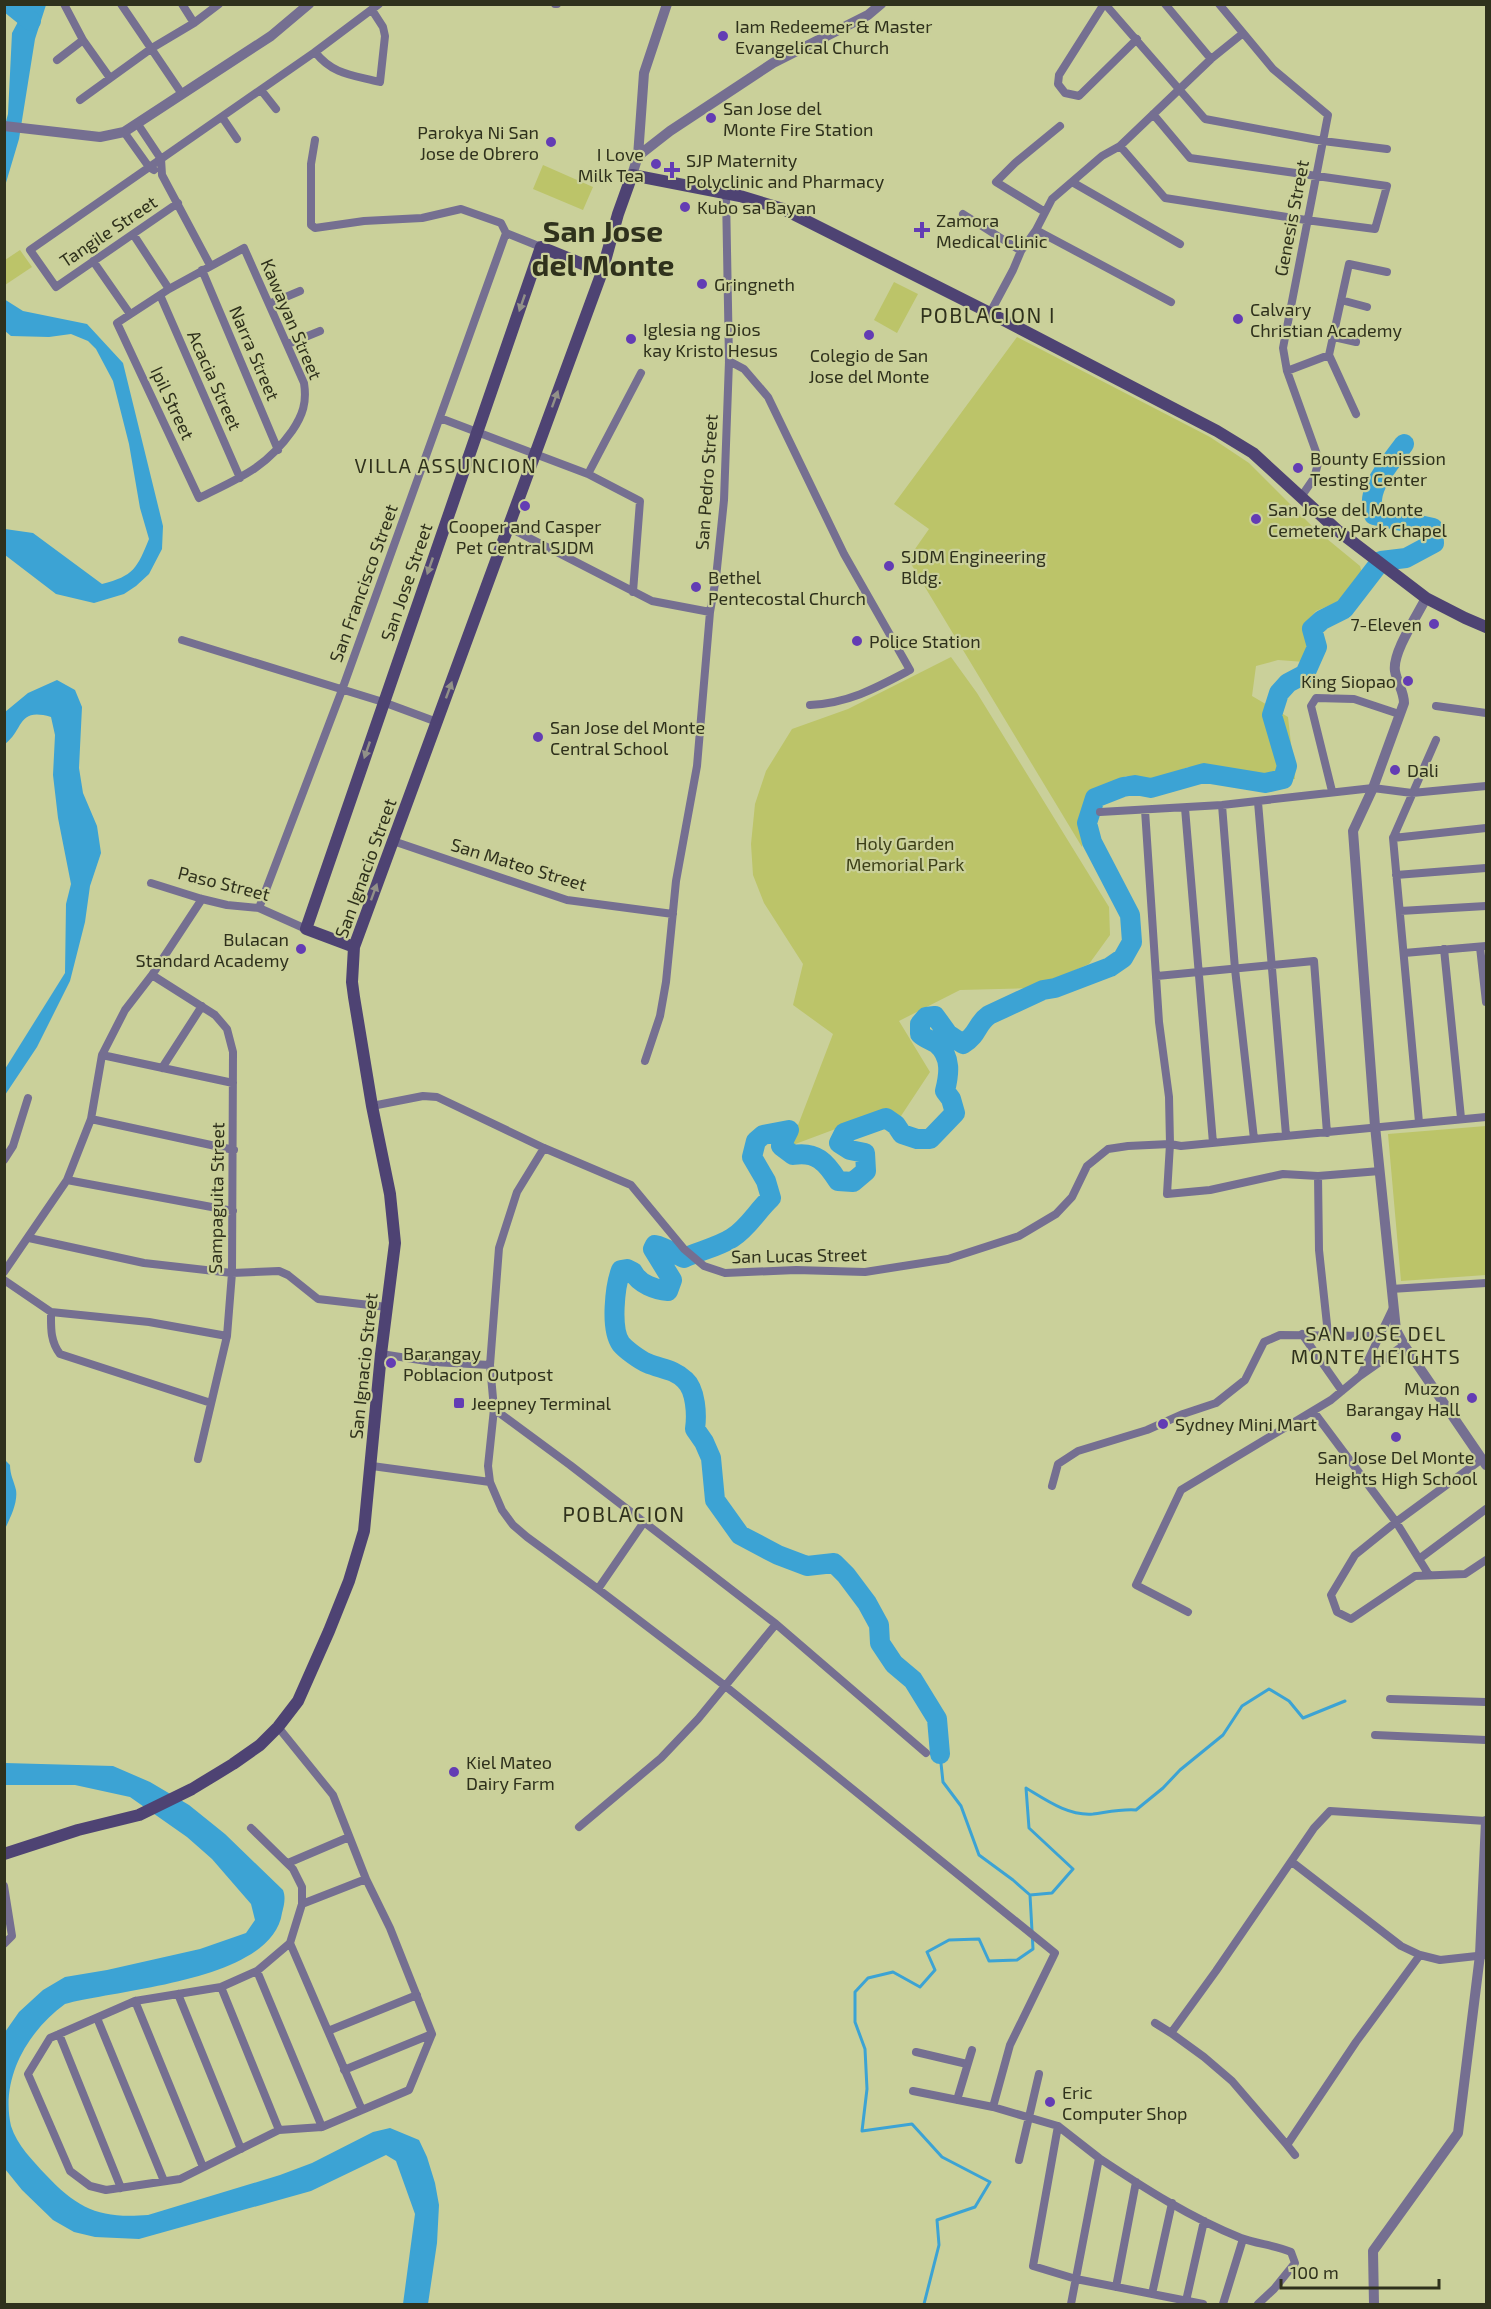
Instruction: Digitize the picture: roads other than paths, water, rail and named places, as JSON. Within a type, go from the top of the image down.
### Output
[{"type":"main road","points":[[632,175],[671,181],[783,209],[1218,431],[1253,453],[1337,530],[1426,598],[1486,627]]},
{"type":"main road","name":"San Ignacio Street","points":[[4,1854],[78,1830],[139,1815],[192,1789],[233,1764],[260,1745],[278,1727],[298,1701],[330,1632],[364,1531],[381,1354],[395,1243],[394,1222],[352,982],[354,947],[602,272],[618,214],[632,175]]},
{"type":"main road","points":[[541,247],[602,272]]},
{"type":"main road","name":"San Jose Street","points":[[306,929],[541,247]]},
{"type":"main road","name":"Paso Street","points":[[306,929],[354,947]]},
{"type":"street","points":[[64,4],[83,40],[110,78]]},
{"type":"street","points":[[121,4],[183,94]]},
{"type":"street","points":[[182,4],[194,23]]},
{"type":"street","points":[[80,100],[152,48],[194,23],[219,4]]},
{"type":"street","points":[[4,126],[100,137],[124,132],[271,36],[309,4]]},
{"type":"street","name":"San Ignacio Street","points":[[632,175],[638,156],[644,73],[667,4]]},
{"type":"street","points":[[638,156],[670,131],[773,63],[868,15],[881,4]]},
{"type":"street","points":[[1137,39],[1079,96],[1065,93],[1058,84],[1059,75],[1105,4],[1137,39],[1205,119],[1323,141],[1387,149]]},
{"type":"street","points":[[1166,4],[1211,59]]},
{"type":"street","points":[[990,313],[1013,270],[1020,251],[1036,230],[1052,199],[1102,156],[1120,146],[1211,59],[1242,34],[1219,4]]},
{"type":"street","points":[[149,167],[315,52],[375,7],[385,36],[380,82],[334,70],[315,52]]},
{"type":"street","name":"Genesis Street","points":[[1242,34],[1273,69],[1328,115],[1282,348],[1287,371],[1319,460],[1314,478],[1301,497]]},
{"type":"street","points":[[57,60],[83,40]]},
{"type":"street","points":[[261,90],[276,109]]},
{"type":"street","points":[[1120,146],[1165,198],[1376,229],[1387,186],[1190,158],[1153,114]]},
{"type":"street","points":[[222,117],[237,139]]},
{"type":"street","points":[[137,123],[161,159]]},
{"type":"street","points":[[1046,212],[996,182],[1060,126]]},
{"type":"street","name":"Narra Street","points":[[124,132],[149,167],[162,175]]},
{"type":"street","points":[[315,140],[312,164],[311,225],[315,228],[364,220],[422,219],[461,209],[501,222],[507,233],[541,247]]},
{"type":"street","points":[[141,156],[153,148]]},
{"type":"street","name":"Narra Street","points":[[161,159],[162,175],[178,203],[206,268],[278,450]]},
{"type":"street","name":"Tangile Street","points":[[149,167],[30,250],[56,287],[178,203]]},
{"type":"street","points":[[1072,182],[1180,244]]},
{"type":"street","name":"San Pedro Street","points":[[645,1061],[660,1016],[666,982],[676,881],[697,765],[710,612],[724,500],[729,361],[726,194]]},
{"type":"street","points":[[963,214],[1020,251]]},
{"type":"street","points":[[1036,230],[1171,302]]},
{"type":"street","name":"San Francisco Street","points":[[259,908],[342,690],[507,233]]},
{"type":"street","points":[[133,234],[170,288]]},
{"type":"street","name":"Kawayan Street","points":[[206,268],[244,248],[304,383],[305,404],[295,425],[278,450]]},
{"type":"street","points":[[93,261],[130,314],[206,268]]},
{"type":"street","points":[[1356,414],[1329,355],[1341,300],[1349,264],[1387,272]]},
{"type":"street","points":[[270,304],[300,291]]},
{"type":"street","name":"Acacia Street","points":[[160,295],[240,478]]},
{"type":"street","points":[[1341,300],[1367,307]]},
{"type":"street","name":"Ipil Street","points":[[130,314],[117,323],[199,498],[240,478]]},
{"type":"street","points":[[288,344],[320,331]]},
{"type":"street","points":[[1334,338],[1356,342]]},
{"type":"street","points":[[1287,371],[1329,355]]},
{"type":"street","points":[[729,361],[744,369],[768,397],[844,554],[910,670],[848,700],[810,705]]},
{"type":"street","points":[[588,474],[640,373]]},
{"type":"street","points":[[440,418],[588,474],[640,501],[633,592]]},
{"type":"street","points":[[240,478],[278,450]]},
{"type":"street","points":[[508,527],[652,601],[710,612]]},
{"type":"street","points":[[1426,598],[1395,659],[1395,672],[1404,694],[1404,703],[1373,788],[1353,831],[1375,1126],[1396,1330],[1484,1462],[1396,1522],[1355,1555],[1330,1595],[1337,1612],[1351,1619],[1415,1576],[1465,1574],[1486,1560]]},
{"type":"street","points":[[182,640],[383,702],[437,722]]},
{"type":"street","points":[[1332,791],[1311,706],[1316,698],[1354,699],[1399,714]]},
{"type":"street","points":[[1436,705],[1486,713]]},
{"type":"street","points":[[1419,1122],[1393,838],[1436,740]]},
{"type":"street","points":[[1100,812],[1258,802],[1332,791],[1373,788],[1412,793],[1486,786]]},
{"type":"street","points":[[1258,802],[1286,1135]]},
{"type":"street","points":[[1222,805],[1235,969],[1254,1139]]},
{"type":"street","points":[[1185,808],[1213,1143]]},
{"type":"street","points":[[1145,810],[1159,1022],[1169,1097],[1170,1144],[1167,1194],[1210,1190],[1283,1174],[1318,1176],[1380,1172]]},
{"type":"street","points":[[1393,838],[1486,828]]},
{"type":"street","name":"San Mateo Street","points":[[393,841],[567,900],[674,914]]},
{"type":"street","points":[[1396,875],[1486,868]]},
{"type":"street","name":"Paso Street","points":[[151,882],[202,900],[259,908],[306,929]]},
{"type":"street","points":[[4,1272],[67,1180],[91,1119],[102,1055],[125,1010],[152,975],[202,900]]},
{"type":"street","points":[[1400,911],[1486,906]]},
{"type":"street","points":[[1404,953],[1483,946],[1486,1002]]},
{"type":"street","points":[[1444,949],[1461,1118]]},
{"type":"street","points":[[1157,976],[1272,967],[1314,961],[1327,1133]]},
{"type":"street","name":"Sampaguita Street","points":[[152,975],[222,1021],[231,1038],[234,1150],[232,1273],[227,1336],[198,1460]]},
{"type":"street","points":[[162,1068],[202,1006]]},
{"type":"street","points":[[102,1055],[233,1083]]},
{"type":"street","name":"San Lucas Street","points":[[372,1106],[423,1096],[437,1097],[544,1148],[632,1185],[685,1250],[704,1266],[725,1273],[796,1270],[865,1272],[948,1259],[1019,1236],[1056,1214],[1072,1197],[1087,1166],[1108,1149],[1170,1144],[1181,1146],[1486,1116]]},
{"type":"street","points":[[4,1160],[13,1146],[28,1098]]},
{"type":"street","points":[[91,1119],[234,1150]]},
{"type":"street","points":[[544,1148],[517,1192],[498,1248],[490,1365],[494,1409],[488,1466],[490,1482],[502,1510],[527,1538],[724,1685],[1054,1953],[1010,2044],[993,2107]]},
{"type":"street","points":[[1318,1176],[1319,1251],[1328,1334]]},
{"type":"street","points":[[67,1180],[233,1211]]},
{"type":"street","points":[[29,1238],[144,1263],[232,1273],[279,1270],[318,1299],[387,1307]]},
{"type":"street","points":[[4,1280],[51,1312],[149,1322],[227,1336]]},
{"type":"street","points":[[1391,1290],[1486,1283]]},
{"type":"street","points":[[1360,1376],[1393,1308]]},
{"type":"street","points":[[51,1312],[51,1333],[55,1348],[60,1354],[211,1403]]},
{"type":"street","points":[[1302,1334],[1342,1391]]},
{"type":"street","points":[[1052,1486],[1058,1464],[1078,1451],[1147,1430],[1216,1402],[1245,1380],[1264,1342],[1280,1335],[1379,1336]]},
{"type":"street","points":[[1188,1612],[1136,1585],[1181,1490],[1313,1411],[1404,1345]]},
{"type":"street","points":[[381,1354],[434,1362],[490,1365]]},
{"type":"street","points":[[494,1409],[776,1624],[926,1753]]},
{"type":"street","points":[[1313,1411],[1396,1522],[1429,1575]]},
{"type":"street","points":[[372,1466],[490,1482]]},
{"type":"street","points":[[1419,1559],[1486,1509]]},
{"type":"street","points":[[598,1589],[644,1522]]},
{"type":"street","points":[[579,1827],[627,1784],[661,1758],[698,1719],[776,1624]]},
{"type":"street","points":[[1390,1699],[1486,1702]]},
{"type":"street","points":[[251,1828],[288,1863],[302,1887],[302,1904],[290,1943],[256,1971],[221,1987],[135,2001],[59,2034],[51,2038],[31,2067],[28,2074],[69,2171],[90,2186],[106,2190],[180,2179],[279,2130],[322,2127],[409,2090],[432,2034],[333,1795],[278,1727]]},
{"type":"street","points":[[1375,1735],[1486,1740]]},
{"type":"street","points":[[1171,2033],[1314,1828],[1330,1811],[1486,1821],[1483,1955],[1458,2133],[1373,2251],[1374,2304]]},
{"type":"street","points":[[288,1863],[349,1837]]},
{"type":"street","points":[[1292,1862],[1401,1946],[1420,1955],[1440,1960],[1483,1955]]},
{"type":"street","points":[[302,1904],[366,1879]]},
{"type":"street","points":[[4,1886],[12,1936],[4,1944]]},
{"type":"street","points":[[290,1943],[362,2110]]},
{"type":"street","points":[[1287,2145],[1356,2042],[1420,1955]]},
{"type":"street","points":[[256,1971],[322,2127]]},
{"type":"street","points":[[221,1987],[279,2130]]},
{"type":"street","points":[[178,1994],[241,2149]]},
{"type":"street","points":[[328,2031],[417,1995]]},
{"type":"street","points":[[135,2001],[203,2168]]},
{"type":"street","points":[[97,2018],[164,2181]]},
{"type":"street","points":[[1155,2023],[1204,2057],[1232,2081],[1295,2156]]},
{"type":"street","points":[[59,2034],[121,2188]]},
{"type":"street","points":[[344,2070],[432,2034]]},
{"type":"street","points":[[957,2100],[972,2050]]},
{"type":"street","points":[[916,2052],[967,2064]]},
{"type":"street","points":[[1019,2160],[1039,2074]]},
{"type":"street","points":[[913,2091],[993,2107],[1058,2126],[1099,2158],[1204,2221],[1244,2239],[1290,2252],[1295,2263],[1274,2289],[1258,2304]]},
{"type":"street","points":[[1058,2126],[1033,2266],[1076,2279],[1203,2304]]},
{"type":"street","points":[[1071,2304],[1099,2158]]},
{"type":"street","points":[[1116,2287],[1136,2182]]},
{"type":"street","points":[[1152,2294],[1172,2203]]},
{"type":"street","points":[[1186,2301],[1204,2221]]},
{"type":"street","points":[[1224,2304],[1244,2239]]},
{"type":"water","points":[[27,5],[46,5],[35,39],[19,139],[5,186],[4,129],[8,114],[12,33]]},
{"type":"water","points":[[4,299],[23,311],[87,324],[123,363],[163,526],[162,549],[149,574],[124,594],[94,603],[56,594],[5,555],[5,529],[33,533],[102,584],[128,574],[137,564],[149,539],[140,508],[129,444],[113,381],[96,349],[88,341],[71,334],[49,337],[11,336],[5,331]]},
{"type":"water","points":[[57,680],[75,690],[82,707],[79,768],[83,793],[97,826],[101,853],[90,886],[85,922],[70,981],[37,1047],[5,1095],[5,1069],[65,973],[66,904],[71,884],[58,818],[53,775],[55,735],[51,717],[32,715],[27,717],[5,744],[5,712],[28,693]]},
{"type":"water","points":[[5,1460],[10,1465],[16,1500],[5,1529]]},
{"type":"water","points":[[5,1763],[113,1766],[150,1782],[189,1805],[225,1834],[283,1890],[284,1896],[282,1913],[272,1936],[251,1954],[223,1968],[190,1978],[65,2004],[52,2015],[29,2042],[13,2073],[9,2108],[11,2126],[26,2152],[58,2187],[80,2204],[103,2213],[148,2215],[280,2175],[312,2163],[373,2132],[390,2128],[419,2140],[435,2183],[439,2205],[437,2243],[428,2304],[403,2304],[415,2214],[396,2161],[386,2155],[311,2191],[139,2239],[95,2237],[74,2232],[53,2220],[22,2190],[5,2169],[5,2032],[19,2012],[43,1990],[65,1977],[200,1949],[246,1933],[255,1920],[251,1904],[212,1859],[187,1837],[130,1797],[75,1785],[5,1785]]},
{"type":"waterway","points":[[10,4],[31,21]]},
{"type":"waterway","points":[[940,1754],[937,1719],[913,1680],[894,1664],[880,1643],[879,1625],[867,1603],[846,1575],[834,1563],[807,1566],[778,1555],[740,1535],[715,1500],[711,1458],[695,1429],[695,1403],[689,1384],[676,1374],[637,1357],[621,1344],[618,1337],[615,1307],[621,1270],[627,1269],[633,1272],[648,1286],[668,1291],[672,1280],[653,1249],[655,1245],[684,1258],[727,1241],[738,1234],[771,1198],[766,1181],[752,1157],[756,1141],[763,1135],[789,1130],[781,1146],[793,1155],[814,1156],[825,1163],[838,1181],[853,1182],[866,1171],[865,1153],[850,1150],[839,1143],[844,1133],[886,1118],[896,1125],[902,1134],[917,1139],[930,1139],[955,1113],[951,1099],[945,1091],[948,1073],[945,1055],[937,1044],[920,1034],[920,1024],[926,1017],[935,1016],[948,1034],[963,1044],[972,1037],[989,1015],[1043,990],[1055,988],[1110,967],[1123,958],[1132,942],[1130,915],[1092,842],[1087,823],[1095,798],[1123,787],[1135,785],[1151,788],[1204,773],[1265,783],[1283,779],[1287,766],[1272,715],[1279,693],[1288,683],[1305,674],[1317,647],[1312,629],[1322,620],[1344,609],[1381,561],[1406,558],[1434,543],[1433,528],[1374,515],[1372,496],[1375,486],[1404,444]]},
{"type":"waterway","points":[[924,2304],[939,2245],[937,2220],[975,2207],[990,2182],[942,2157],[912,2124],[862,2131],[867,2089],[865,2049],[855,2022],[855,1992],[868,1978],[893,1972],[920,1987],[935,1970],[927,1952],[949,1940],[979,1939],[989,1961],[1017,1960],[1033,1949],[1030,1895],[1052,1893],[1073,1869],[1029,1828],[1026,1788],[1066,1810],[1084,1814],[1136,1810],[1223,1735],[1242,1706],[1269,1689],[1289,1701],[1303,1718],[1345,1701]]},
{"type":"waterway","points":[[940,1754],[943,1782],[961,1806],[979,1855],[1030,1895]]},
{"type":"place","name":"Iam Redeemer & Master Evangelical Church","points":[[723,36]]},
{"type":"place","name":"San Jose del Monte Fire Station","points":[[711,118]]},
{"type":"place","name":"Parokya Ni San Jose de Obrero","points":[[551,142]]},
{"type":"place","name":"I Love Milk Tea","points":[[656,164]]},
{"type":"place","name":"SJP Maternity Polyclinic and Pharmacy","points":[[672,170]]},
{"type":"place","name":"Kubo sa Bayan","points":[[685,207]]},
{"type":"place","name":"Zamora Medical Clinic","points":[[922,230]]},
{"type":"place","name":"Gringneth","points":[[702,284]]},
{"type":"place","name":"Calvary Christian Academy","points":[[1238,319]]},
{"type":"place","name":"Colegio de San Jose del Monte","points":[[869,335]]},
{"type":"place","name":"Iglesia ng Dios kay Kristo Hesus","points":[[631,339]]},
{"type":"place","name":"Bounty Emission Testing Center","points":[[1298,468]]},
{"type":"place","name":"Cooper and Casper Pet Central SJDM","points":[[525,506]]},
{"type":"place","name":"San Jose del Monte Cemetery Park Chapel","points":[[1256,519]]},
{"type":"place","name":"SJDM Engineering Bldg.","points":[[889,566]]},
{"type":"place","name":"Bethel Pentecostal Church","points":[[696,587]]},
{"type":"place","name":"7-Eleven","points":[[1434,624]]},
{"type":"place","name":"Police Station","points":[[857,641]]},
{"type":"place","name":"King Siopao","points":[[1408,681]]},
{"type":"place","name":"San Jose del Monte Central School","points":[[538,737]]},
{"type":"place","name":"Dali","points":[[1395,770]]},
{"type":"place","name":"Bulacan Standard Academy","points":[[301,949]]},
{"type":"place","name":"Barangay Poblacion Outpost","points":[[391,1363]]},
{"type":"place","name":"Muzon Barangay Hall","points":[[1472,1398]]},
{"type":"place","name":"Jeepney Terminal","points":[[459,1403]]},
{"type":"place","name":"Sydney Mini Mart","points":[[1163,1424]]},
{"type":"place","name":"San Jose Del Monte Heights High School","points":[[1396,1437]]},
{"type":"place","name":"Kiel Mateo Dairy Farm","points":[[454,1772]]},
{"type":"place","name":"Eric Computer Shop","points":[[1050,2102]]},
{"type":"district","name":"San Jose del Monte","points":[[603,247]]},
{"type":"district","name":"POBLACION I","points":[[988,314]]},
{"type":"district","name":"VILLA ASSUNCION","points":[[446,465]]},
{"type":"district","name":"SAN JOSE DEL MONTE HEIGHTS","points":[[1376,1344]]},
{"type":"district","name":"POBLACION","points":[[624,1513]]},
{"type":"park label","name":"Holy Garden Memorial Park","points":[[905,853]]}]
